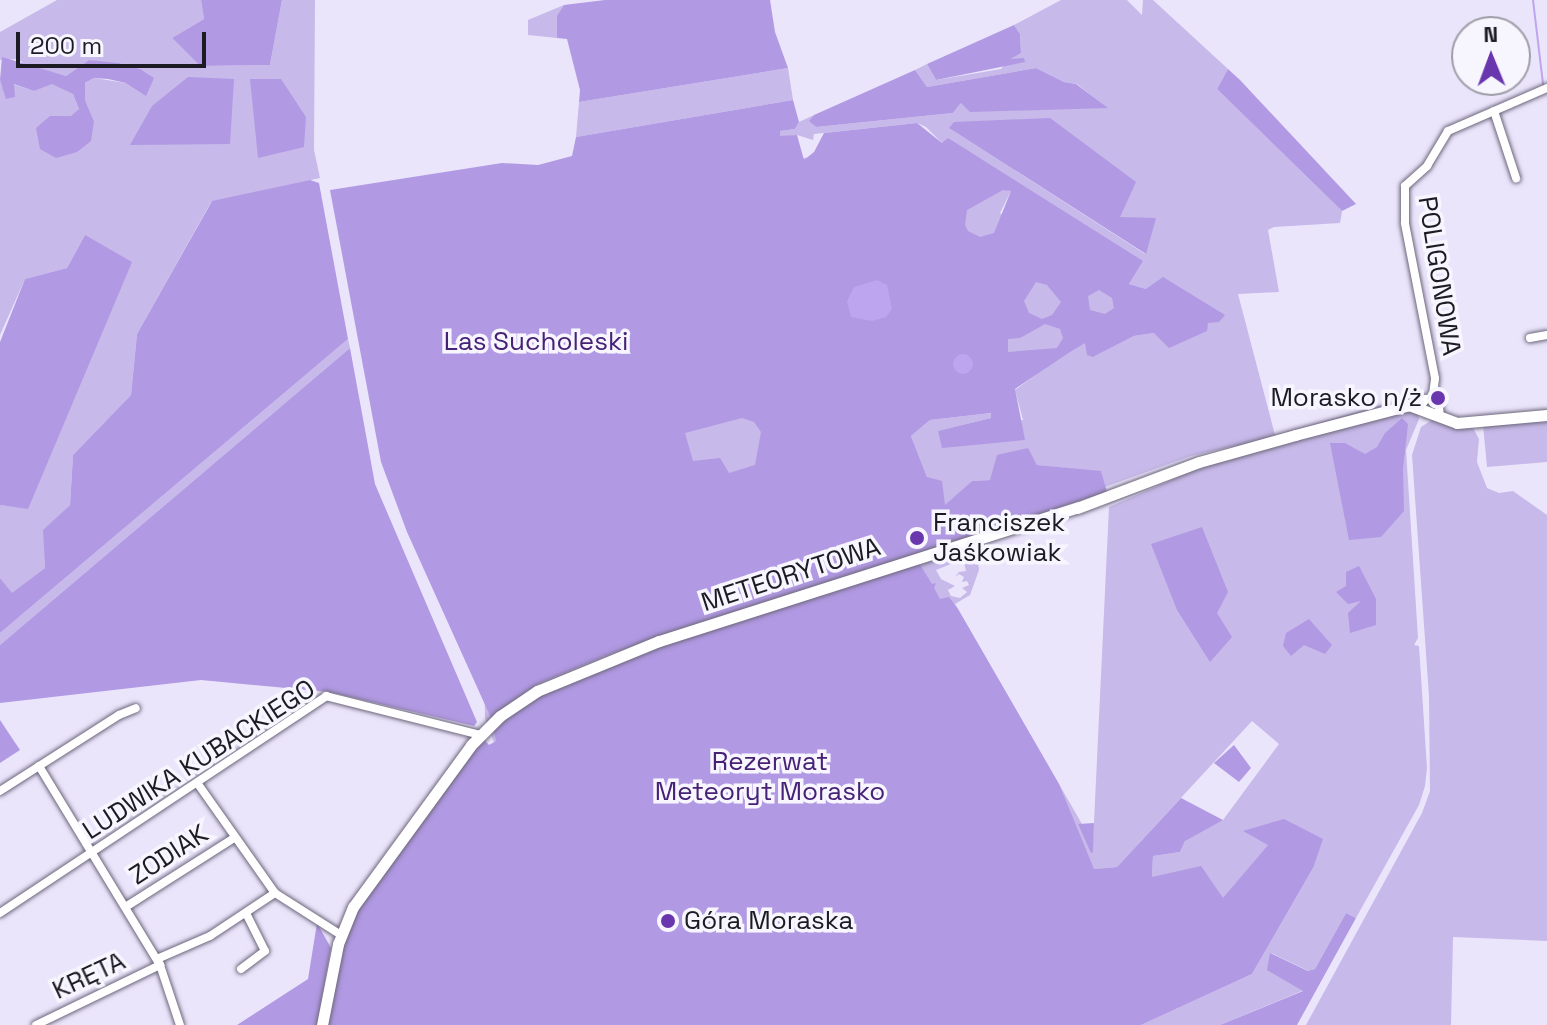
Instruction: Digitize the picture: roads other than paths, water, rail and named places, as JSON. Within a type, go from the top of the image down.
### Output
[{"type":"street","points":[[1516,178],[1494,111],[1547,88]]},
{"type":"street","name":"POLIGONOWA","points":[[1420,407],[1433,395],[1435,378],[1405,223],[1405,186],[1427,166],[1448,131],[1494,111]]},
{"type":"street","points":[[1530,338],[1547,335]]},
{"type":"street","name":"POLIGONOWA","points":[[1433,395],[1438,398],[1440,418]]},
{"type":"street","name":"METEORYTOWA","points":[[322,1025],[341,935],[353,907],[431,796],[480,735],[537,691],[659,641],[1077,508],[1199,462],[1405,406],[1420,407]]},
{"type":"street","points":[[1420,407],[1440,418],[1460,423],[1547,415]]},
{"type":"street","name":"LUDWIKA KUBACKIEGO","points":[[0,913],[326,696],[480,735]]},
{"type":"street","points":[[0,791],[119,715],[136,708]]},
{"type":"street","points":[[39,766],[159,962],[180,1025]]},
{"type":"street","points":[[198,784],[275,893],[341,935]]},
{"type":"street","name":"ZODIAK","points":[[127,906],[234,838]]},
{"type":"street","name":"KRĘTA","points":[[37,1025],[203,940],[275,893]]},
{"type":"street","points":[[241,969],[265,951],[246,913]]},
{"type":"waterway","points":[[1533,0],[1543,84]]},
{"type":"place","name":"Morasko n/ż","points":[[1438,398]]},
{"type":"place","name":"Franciszek Jaśkowiak","points":[[917,538]]},
{"type":"place","name":"Góra Moraska","points":[[668,921]]},
{"type":"park label","name":"Las Sucholeski","points":[[536,342]]},
{"type":"park label","name":"Rezerwat Meteoryt Morasko","points":[[770,777]]}]
